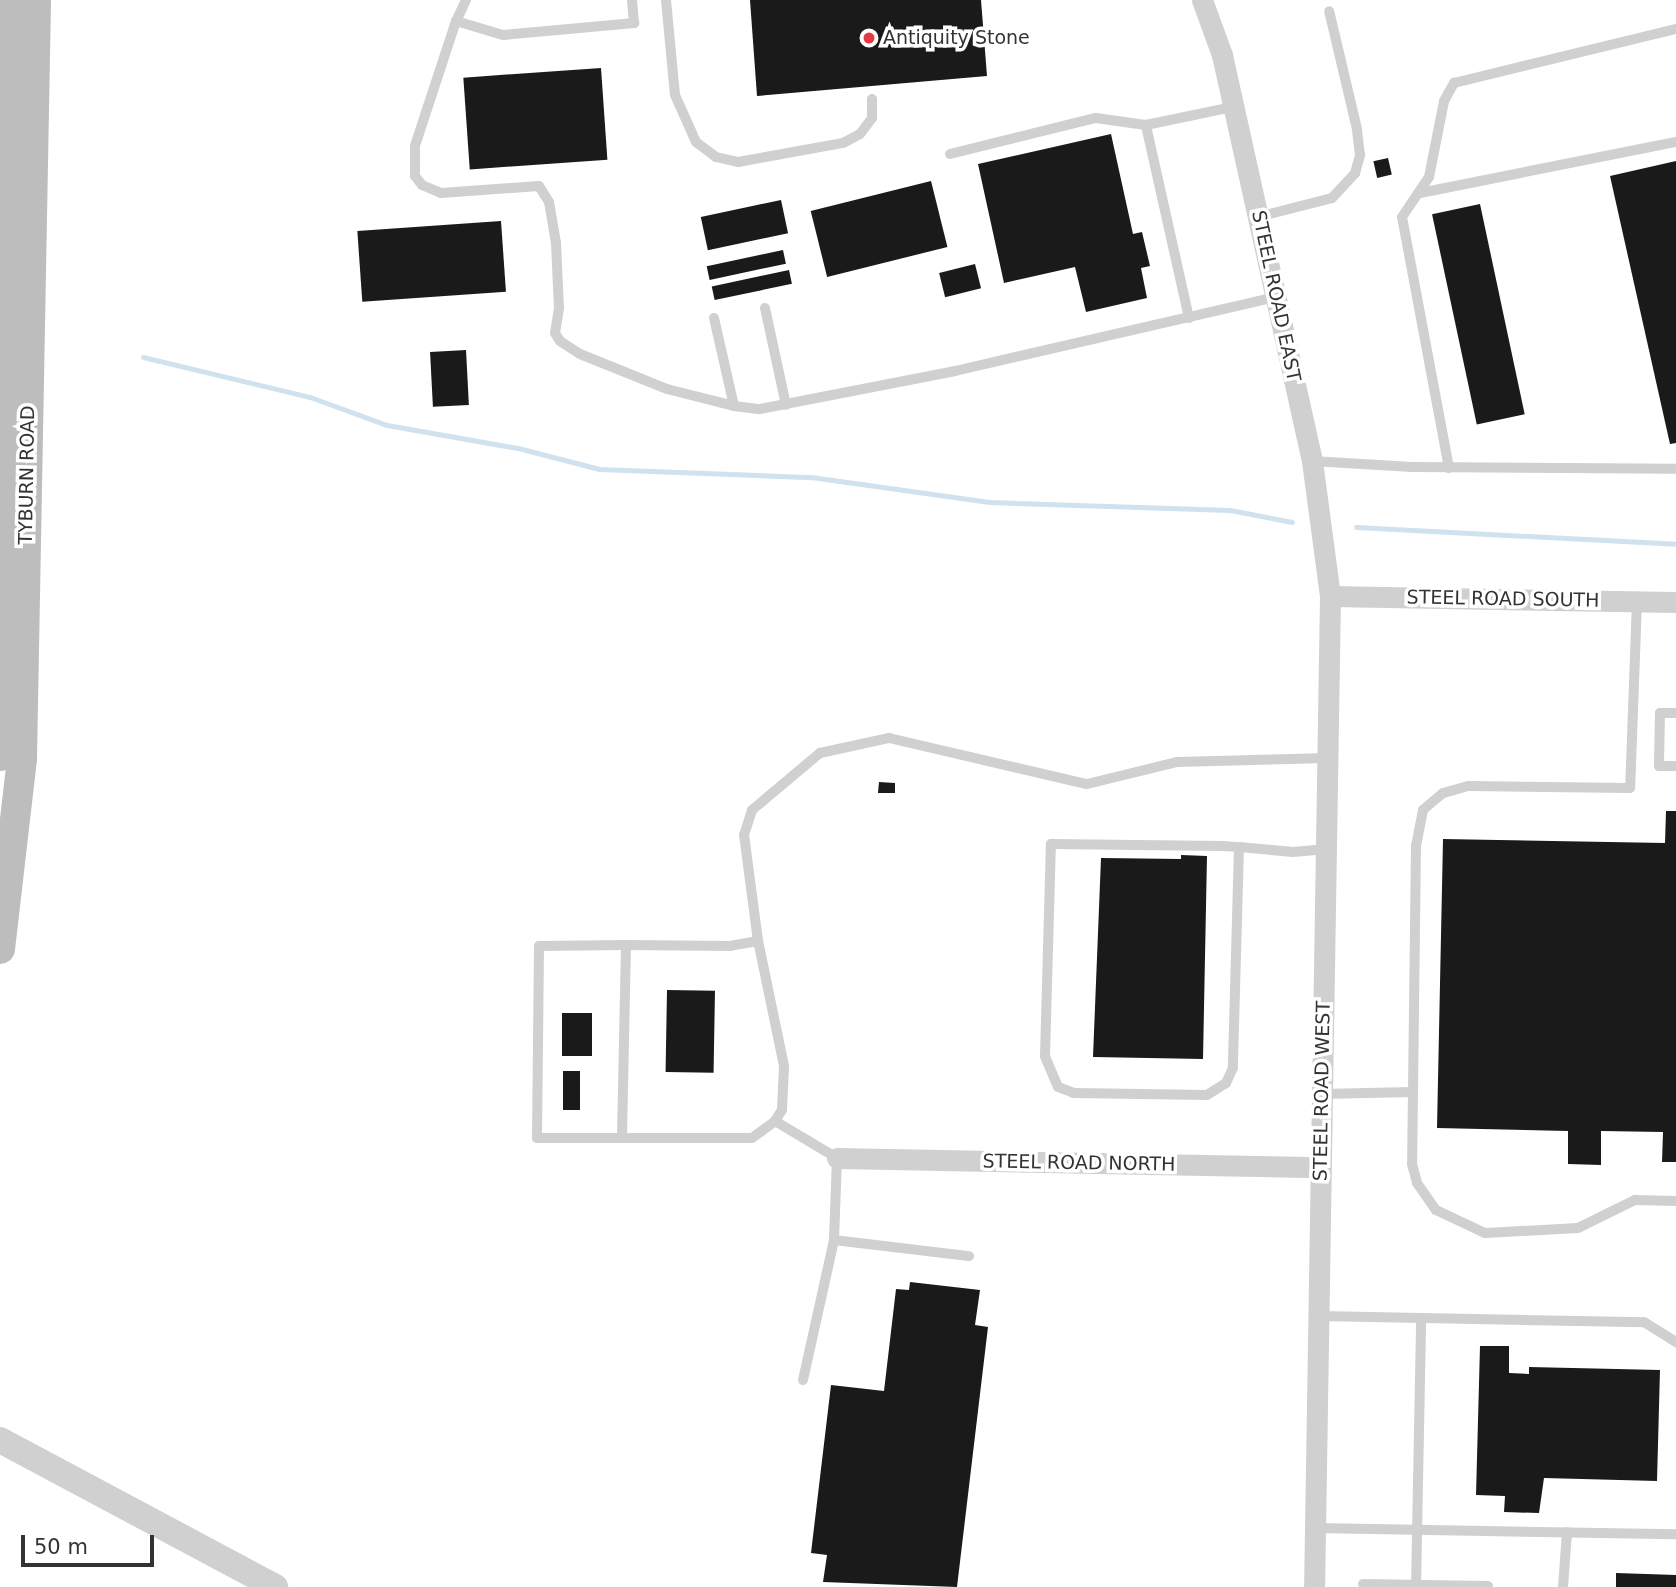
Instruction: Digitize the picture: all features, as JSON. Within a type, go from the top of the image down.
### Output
[{"type":"main road","name":"TYBURN ROAD","points":[[0,756],[12,0]]},
{"type":"main road","name":"TYBURN ROAD","points":[[0,949],[22,758],[36,0]]},
{"type":"street","name":"STEEL ROAD EAST","points":[[1202,0],[1233,107],[1312,461],[1330,596]]},
{"type":"street","name":"STEEL ROAD SOUTH","points":[[1330,596],[1676,602]]},
{"type":"street","name":"STEEL ROAD WEST","points":[[1314,1587],[1330,596]]},
{"type":"street","name":"STEEL ROAD NORTH","points":[[837,1158],[1321,1167]]},
{"type":"street","points":[[0,1440],[275,1587]]},
{"type":"lane","points":[[466,0],[456,21],[415,146],[415,176],[430,191],[441,193],[538,187],[549,202],[556,243],[559,308],[555,333],[561,341],[580,354],[667,389],[734,406],[786,405],[1276,297]]},
{"type":"lane","points":[[456,21],[497,35],[634,23],[632,0]]},
{"type":"lane","points":[[666,0],[675,95],[696,142],[716,157],[738,162],[843,143],[860,134],[872,118],[872,99]]},
{"type":"lane","points":[[1258,217],[1332,198],[1356,173],[1360,155],[1357,129],[1329,11]]},
{"type":"lane","points":[[1448,468],[1402,218],[1429,177],[1444,101],[1454,83],[1676,29]]},
{"type":"lane","points":[[950,155],[1096,118],[1146,124],[1233,107]]},
{"type":"lane","points":[[1146,124],[1189,318]]},
{"type":"lane","points":[[1420,193],[1676,142]]},
{"type":"lane","points":[[765,308],[786,405]]},
{"type":"lane","points":[[714,318],[734,406]]},
{"type":"lane","points":[[1312,461],[1448,468],[1676,469]]},
{"type":"lane","points":[[1637,601],[1630,788],[1468,786],[1443,793],[1423,810],[1416,845],[1412,1164],[1417,1183],[1436,1210],[1470,1229],[1485,1233],[1578,1228],[1635,1200],[1676,1201]]},
{"type":"lane","points":[[1676,713],[1660,713],[1659,766],[1676,766]]},
{"type":"lane","points":[[758,941],[731,946],[540,946],[537,1138],[752,1138],[775,1121],[782,1110],[783,1066],[758,941],[744,835],[752,810],[820,753],[889,738],[1087,784],[1177,762],[1329,758]]},
{"type":"lane","points":[[1239,848],[1233,1068],[1226,1083],[1208,1095],[1074,1093],[1058,1087],[1045,1056],[1051,844],[1239,848],[1293,852],[1327,849]]},
{"type":"lane","points":[[622,1138],[626,945]]},
{"type":"lane","points":[[1322,1094],[1413,1092]]},
{"type":"lane","points":[[775,1121],[837,1158],[834,1240],[803,1380]]},
{"type":"lane","points":[[834,1240],[969,1256]]},
{"type":"lane","points":[[1318,1316],[1644,1322],[1673,1336]]},
{"type":"lane","points":[[1417,1585],[1421,1318]]},
{"type":"lane","points":[[1315,1528],[1676,1534]]},
{"type":"lane","points":[[1563,1587],[1567,1532]]},
{"type":"lane","points":[[1363,1584],[1488,1586]]},
{"type":"building","name":"Antiquity Stone","points":[[750,0],[981,0],[987,76],[757,96]]},
{"type":"building","points":[[601,68],[607,160],[470,169],[463,78]]},
{"type":"building","points":[[1111,134],[1133,234],[1142,232],[1150,266],[1141,268],[1147,298],[1086,312],[1075,267],[1004,283],[978,164]]},
{"type":"building","points":[[1388,158],[1392,175],[1377,178],[1373,161]]},
{"type":"building","points":[[1676,161],[1676,443],[1670,444],[1610,176]]},
{"type":"building","points":[[931,181],[947,247],[827,277],[811,211]]},
{"type":"building","points":[[781,200],[788,233],[708,250],[701,217]]},
{"type":"building","points":[[1480,204],[1525,414],[1477,424],[1432,214]]},
{"type":"building","points":[[501,221],[506,292],[362,302],[357,231]]},
{"type":"building","points":[[783,250],[786,264],[710,280],[707,266]]},
{"type":"building","points":[[975,264],[981,288],[945,297],[939,273]]},
{"type":"building","points":[[789,270],[792,284],[715,300],[712,286]]},
{"type":"building","points":[[466,350],[469,405],[433,407],[430,352]]},
{"type":"building","points":[[879,782],[895,783],[895,793],[878,793]]},
{"type":"building","points":[[1666,811],[1676,811],[1676,1162],[1662,1162],[1663,1132],[1601,1131],[1601,1165],[1568,1164],[1568,1131],[1437,1128],[1443,839],[1665,843]]},
{"type":"building","points":[[1181,855],[1207,856],[1203,1059],[1093,1057],[1101,858],[1181,859]]},
{"type":"building","points":[[667,990],[715,991],[714,1073],[666,1072]]},
{"type":"building","points":[[562,1013],[592,1013],[592,1056],[562,1056]]},
{"type":"building","points":[[563,1071],[580,1071],[580,1110],[563,1110]]},
{"type":"building","points":[[910,1282],[980,1290],[975,1325],[988,1327],[957,1587],[823,1582],[827,1555],[811,1553],[831,1385],[884,1391],[896,1289],[909,1290]]},
{"type":"building","points":[[1480,1346],[1509,1346],[1509,1373],[1529,1374],[1529,1367],[1660,1370],[1657,1481],[1544,1478],[1539,1513],[1504,1512],[1505,1496],[1476,1495]]},
{"type":"building","points":[[1616,1573],[1676,1575],[1676,1587],[1616,1587]]},
{"type":"waterway","points":[[143,357],[310,397],[387,425],[518,448],[599,469],[811,477],[989,502],[1230,510],[1292,522]]},
{"type":"waterway","points":[[1356,527],[1676,544]]},
{"type":"place","name":"Antiquity Stone","points":[[869,38]]}]
